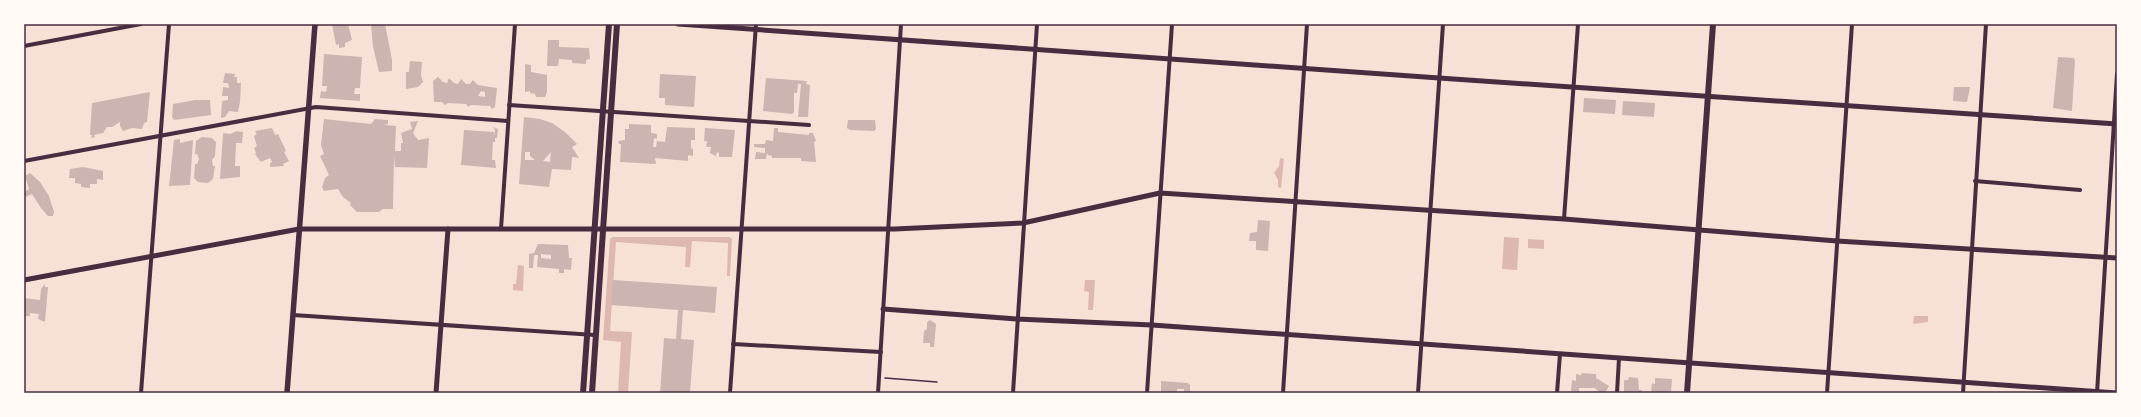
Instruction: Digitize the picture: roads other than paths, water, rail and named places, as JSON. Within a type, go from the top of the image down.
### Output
[{"type":"main road","points":[[287,393],[315,24]]},
{"type":"main road","points":[[583,393],[609,24]]},
{"type":"main road","points":[[592,393],[617,24]]},
{"type":"main road","points":[[1687,393],[1713,24]]},
{"type":"street","points":[[24,46],[141,24]]},
{"type":"street","points":[[141,393],[159,136],[169,24]]},
{"type":"street","points":[[501,228],[515,24]]},
{"type":"street","points":[[678,24],[755,27],[1036,50],[2116,124]]},
{"type":"street","points":[[878,393],[901,24]]},
{"type":"street","points":[[1013,393],[1037,24]]},
{"type":"street","points":[[1147,393],[1172,24]]},
{"type":"street","points":[[1283,393],[1294,201],[1305,69],[1307,24]]},
{"type":"street","points":[[1418,393],[1429,212],[1444,24]]},
{"type":"street","points":[[1564,219],[1578,24]]},
{"type":"street","points":[[1827,393],[1852,24]]},
{"type":"street","points":[[1963,393],[1986,24]]},
{"type":"street","points":[[730,393],[755,27]]},
{"type":"street","points":[[2097,392],[2116,124],[2117,74]]},
{"type":"street","points":[[509,105],[809,125]]},
{"type":"street","points":[[24,161],[316,107],[508,121]]},
{"type":"street","points":[[1975,182],[2080,190]]},
{"type":"street","points":[[24,280],[299,229],[888,229],[1023,223],[1160,193],[1294,201],[1429,212],[1564,219],[1837,241],[2117,258]]},
{"type":"street","points":[[436,393],[448,229]]},
{"type":"street","points":[[883,309],[1152,325],[1286,336],[2117,393]]},
{"type":"street","points":[[293,315],[595,335]]},
{"type":"street","points":[[733,344],[881,352]]},
{"type":"street","points":[[1557,393],[1560,354]]},
{"type":"street","points":[[1617,393],[1619,358]]}]
